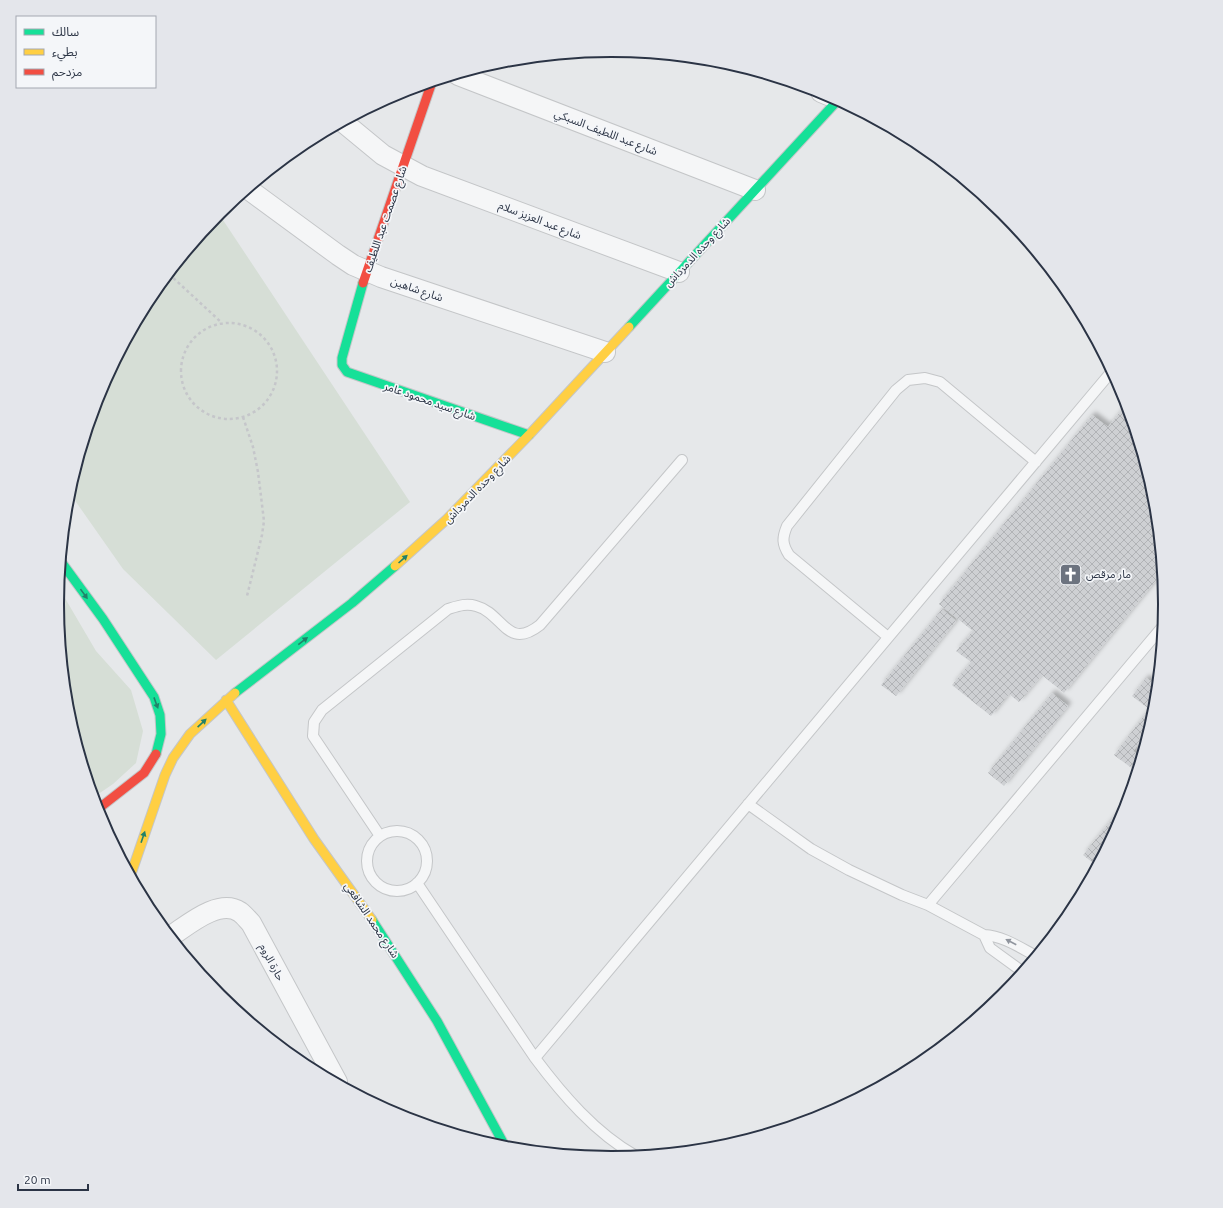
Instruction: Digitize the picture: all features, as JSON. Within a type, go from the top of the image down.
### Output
[{"type":"street","name":"شارع عبد اللطيف السبكي","points":[[466,77],[755,190]]},
{"type":"street","name":"شارع عصمت عبد اللطيف","points":[[342,358],[366,271],[430,88]]},
{"type":"street","name":"شارع وحده الدمرداش","points":[[133,868],[165,775],[190,734],[226,700],[352,603],[399,564],[447,519],[529,435],[834,105]]},
{"type":"street","name":"شارع عبد العزيز سلام","points":[[347,125],[383,155],[422,176],[679,272]]},
{"type":"street","name":"شارع شاهين","points":[[252,192],[352,265],[605,352]]},
{"type":"street","name":"شارع سيد محمود عامر","points":[[342,358],[342,365],[347,372],[353,375],[529,435]]},
{"type":"street","points":[[66,569],[102,619],[154,697],[160,715],[161,734],[157,752],[144,774],[103,805]]},
{"type":"street","name":"شارع محمد الشافعي","points":[[226,700],[314,839],[378,928],[412,981],[437,1021],[501,1139]]},
{"type":"street","points":[[157,752],[174,758]]},
{"type":"street","name":"حارة الروم","points":[[175,933],[207,912],[223,908],[239,912],[251,924],[333,1075]]},
{"type":"lane","points":[[535,1058],[1108,376]]},
{"type":"lane","points":[[888,637],[789,555],[784,548],[782,536],[787,526],[896,390],[908,380],[925,378],[940,382],[1036,462]]},
{"type":"lane","points":[[380,836],[313,736],[314,722],[322,710],[448,609],[462,604],[477,606],[486,611],[511,632],[520,635],[531,632],[540,625],[682,460]]},
{"type":"lane","points":[[928,905],[1157,633]]},
{"type":"lane","points":[[748,804],[811,849],[849,870],[902,895],[928,905],[984,935],[1004,939],[1032,954]]},
{"type":"lane","points":[[388,832],[406,832],[414,836],[425,850],[427,858],[426,867],[417,883],[410,888],[392,890],[384,888],[376,883],[370,876],[367,868],[367,858],[373,842],[388,832]]},
{"type":"lane","points":[[417,883],[554,1084],[582,1114],[627,1151]]},
{"type":"lane","points":[[984,935],[990,948],[1019,969]]},
{"type":"path","points":[[173,278],[222,323]]},
{"type":"path","points":[[222,323],[245,325],[255,330],[270,345],[278,368],[274,390],[268,400],[258,410],[243,417],[228,419],[217,418],[204,412],[195,406],[184,389],[181,368],[183,357],[191,342],[206,329],[222,323]]},
{"type":"path","points":[[243,417],[253,447],[258,472],[264,520],[262,535],[247,596]]},
{"type":"shaded area","points":[[223,219],[410,502],[216,660],[123,569],[75,500],[83,462],[106,395],[138,330],[178,271],[200,243]]},
{"type":"shaded area","points":[[64,597],[96,651],[131,690],[143,731],[136,763],[113,784],[99,794],[83,746],[69,675]]},
{"type":"building","name":"مار مرقص","points":[[1122,409],[1140,462],[1148,497],[1154,533],[1157,579],[1064,693],[1042,675],[1019,702],[1009,694],[991,716],[952,685],[971,662],[956,651],[973,631],[939,604],[1092,415],[1108,427]]},
{"type":"building","points":[[942,609],[956,621],[896,696],[881,685]]},
{"type":"building","points":[[1146,678],[1152,682],[1153,681],[1148,709],[1132,696]]},
{"type":"building","points":[[1052,693],[1068,706],[1004,786],[988,773]]},
{"type":"building","points":[[1148,710],[1141,740],[1133,751],[1137,754],[1133,769],[1114,755]]},
{"type":"building","points":[[1117,812],[1093,863],[1083,855]]},
{"type":"traffic: fast","points":[[629,327],[834,105]]},
{"type":"traffic: fast","points":[[363,283],[342,358],[342,365],[347,372],[529,435]]},
{"type":"traffic: fast","points":[[235,693],[352,603],[395,566]]},
{"type":"traffic: fast","points":[[66,568],[103,619],[154,697],[160,715],[161,734],[156,754]]},
{"type":"traffic: fast","points":[[372,920],[437,1021],[501,1139]]},
{"type":"traffic: slow","points":[[395,566],[447,519],[529,435],[629,327]]},
{"type":"traffic: slow","points":[[133,868],[165,775],[173,758],[190,734],[235,693]]},
{"type":"traffic: slow","points":[[226,700],[314,839],[372,920]]},
{"type":"traffic: jam","points":[[363,283],[430,88]]},
{"type":"traffic: jam","points":[[103,805],[144,773],[156,754]]},
{"type":"place","name":"مار مرقص","points":[[1071,574]]}]
